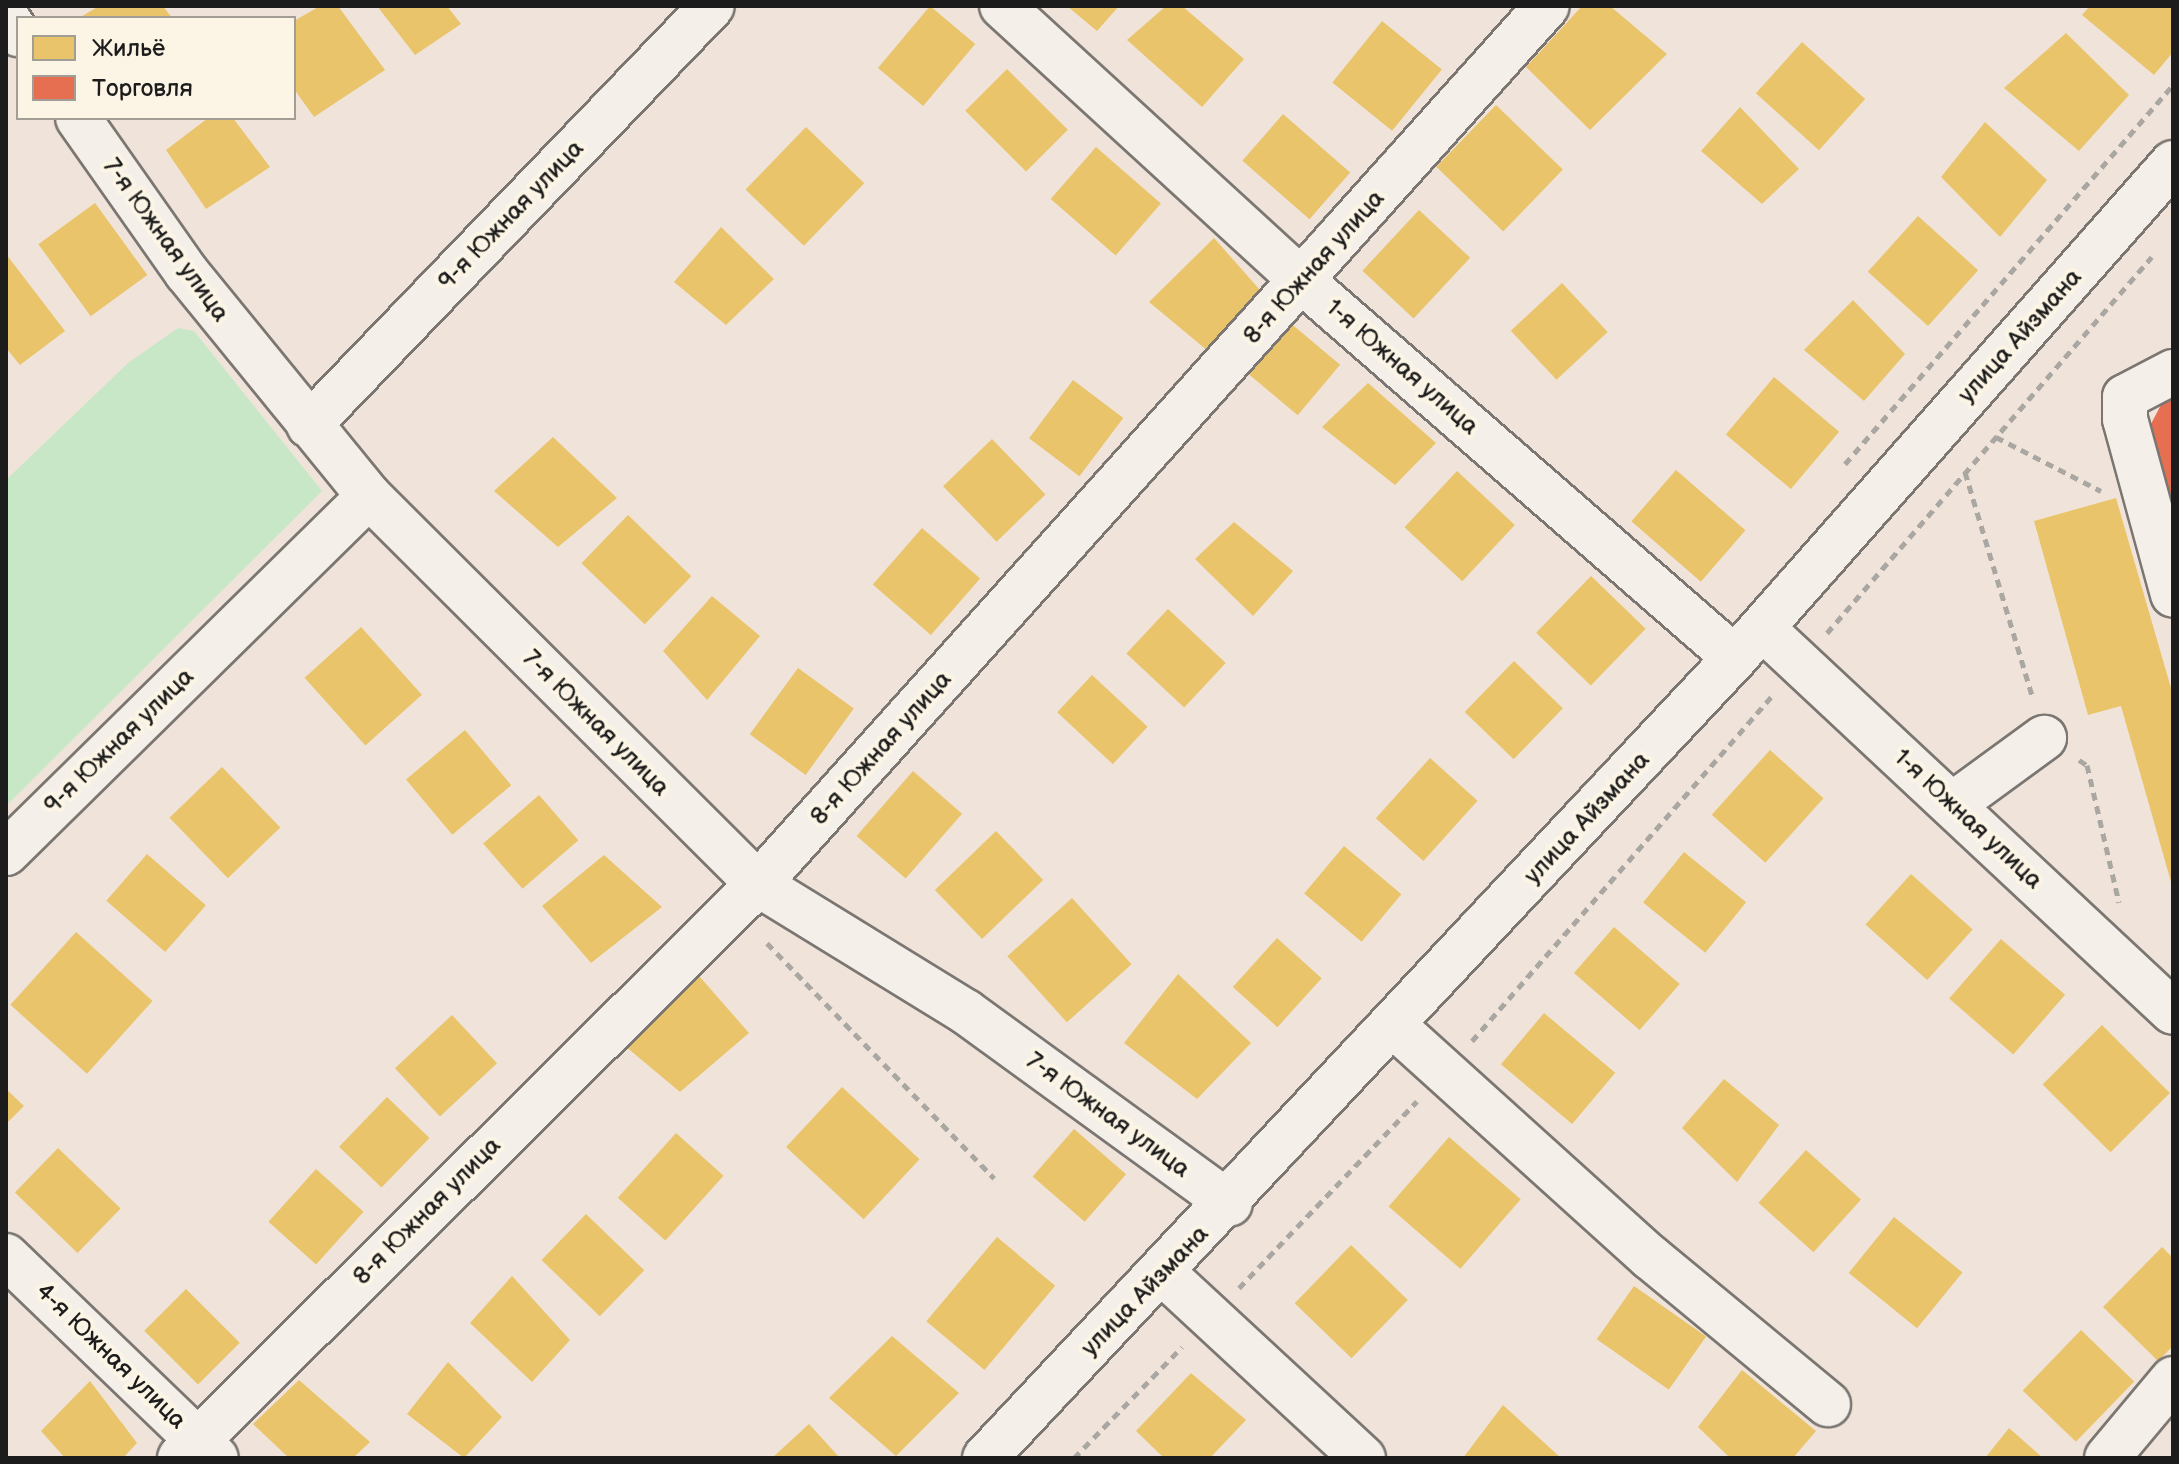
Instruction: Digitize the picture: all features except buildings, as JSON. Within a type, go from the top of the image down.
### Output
[{"type":"street","name":"9-я Южная улица","points":[[309,425],[712,6]]},
{"type":"street","name":"1-я Южная улица","points":[[1002,6],[1302,281],[1749,643],[1801,664],[2173,1012]]},
{"type":"street","name":"8-я Южная улица","points":[[198,1452],[758,884],[1547,6]]},
{"type":"street","name":"7-я Южная улица","points":[[79,120],[187,273],[369,496],[758,884],[966,1012],[1230,1204]]},
{"type":"street","name":"улица Айзмана","points":[[985,1458],[1230,1204],[1749,643],[2173,163]]},
{"type":"street","points":[[2173,372],[2125,397],[2173,595]]},
{"type":"street","name":"9-я Южная улица","points":[[6,853],[369,496]]},
{"type":"street","points":[[1952,805],[2044,738]]},
{"type":"street","points":[[1394,1026],[1444,1074],[1828,1404]]},
{"type":"street","name":"4-я Южная улица","points":[[6,1256],[198,1452]]},
{"type":"street","points":[[1162,1272],[1363,1458]]},
{"type":"street","points":[[2107,1458],[2173,1379]]},
{"type":"path","points":[[1074,1458],[1444,1074],[2163,245]]},
{"type":"path","points":[[1996,437],[2152,517]]},
{"type":"green space","points":[[178,328],[194,331],[322,491],[6,806],[6,480],[128,363]]}]
